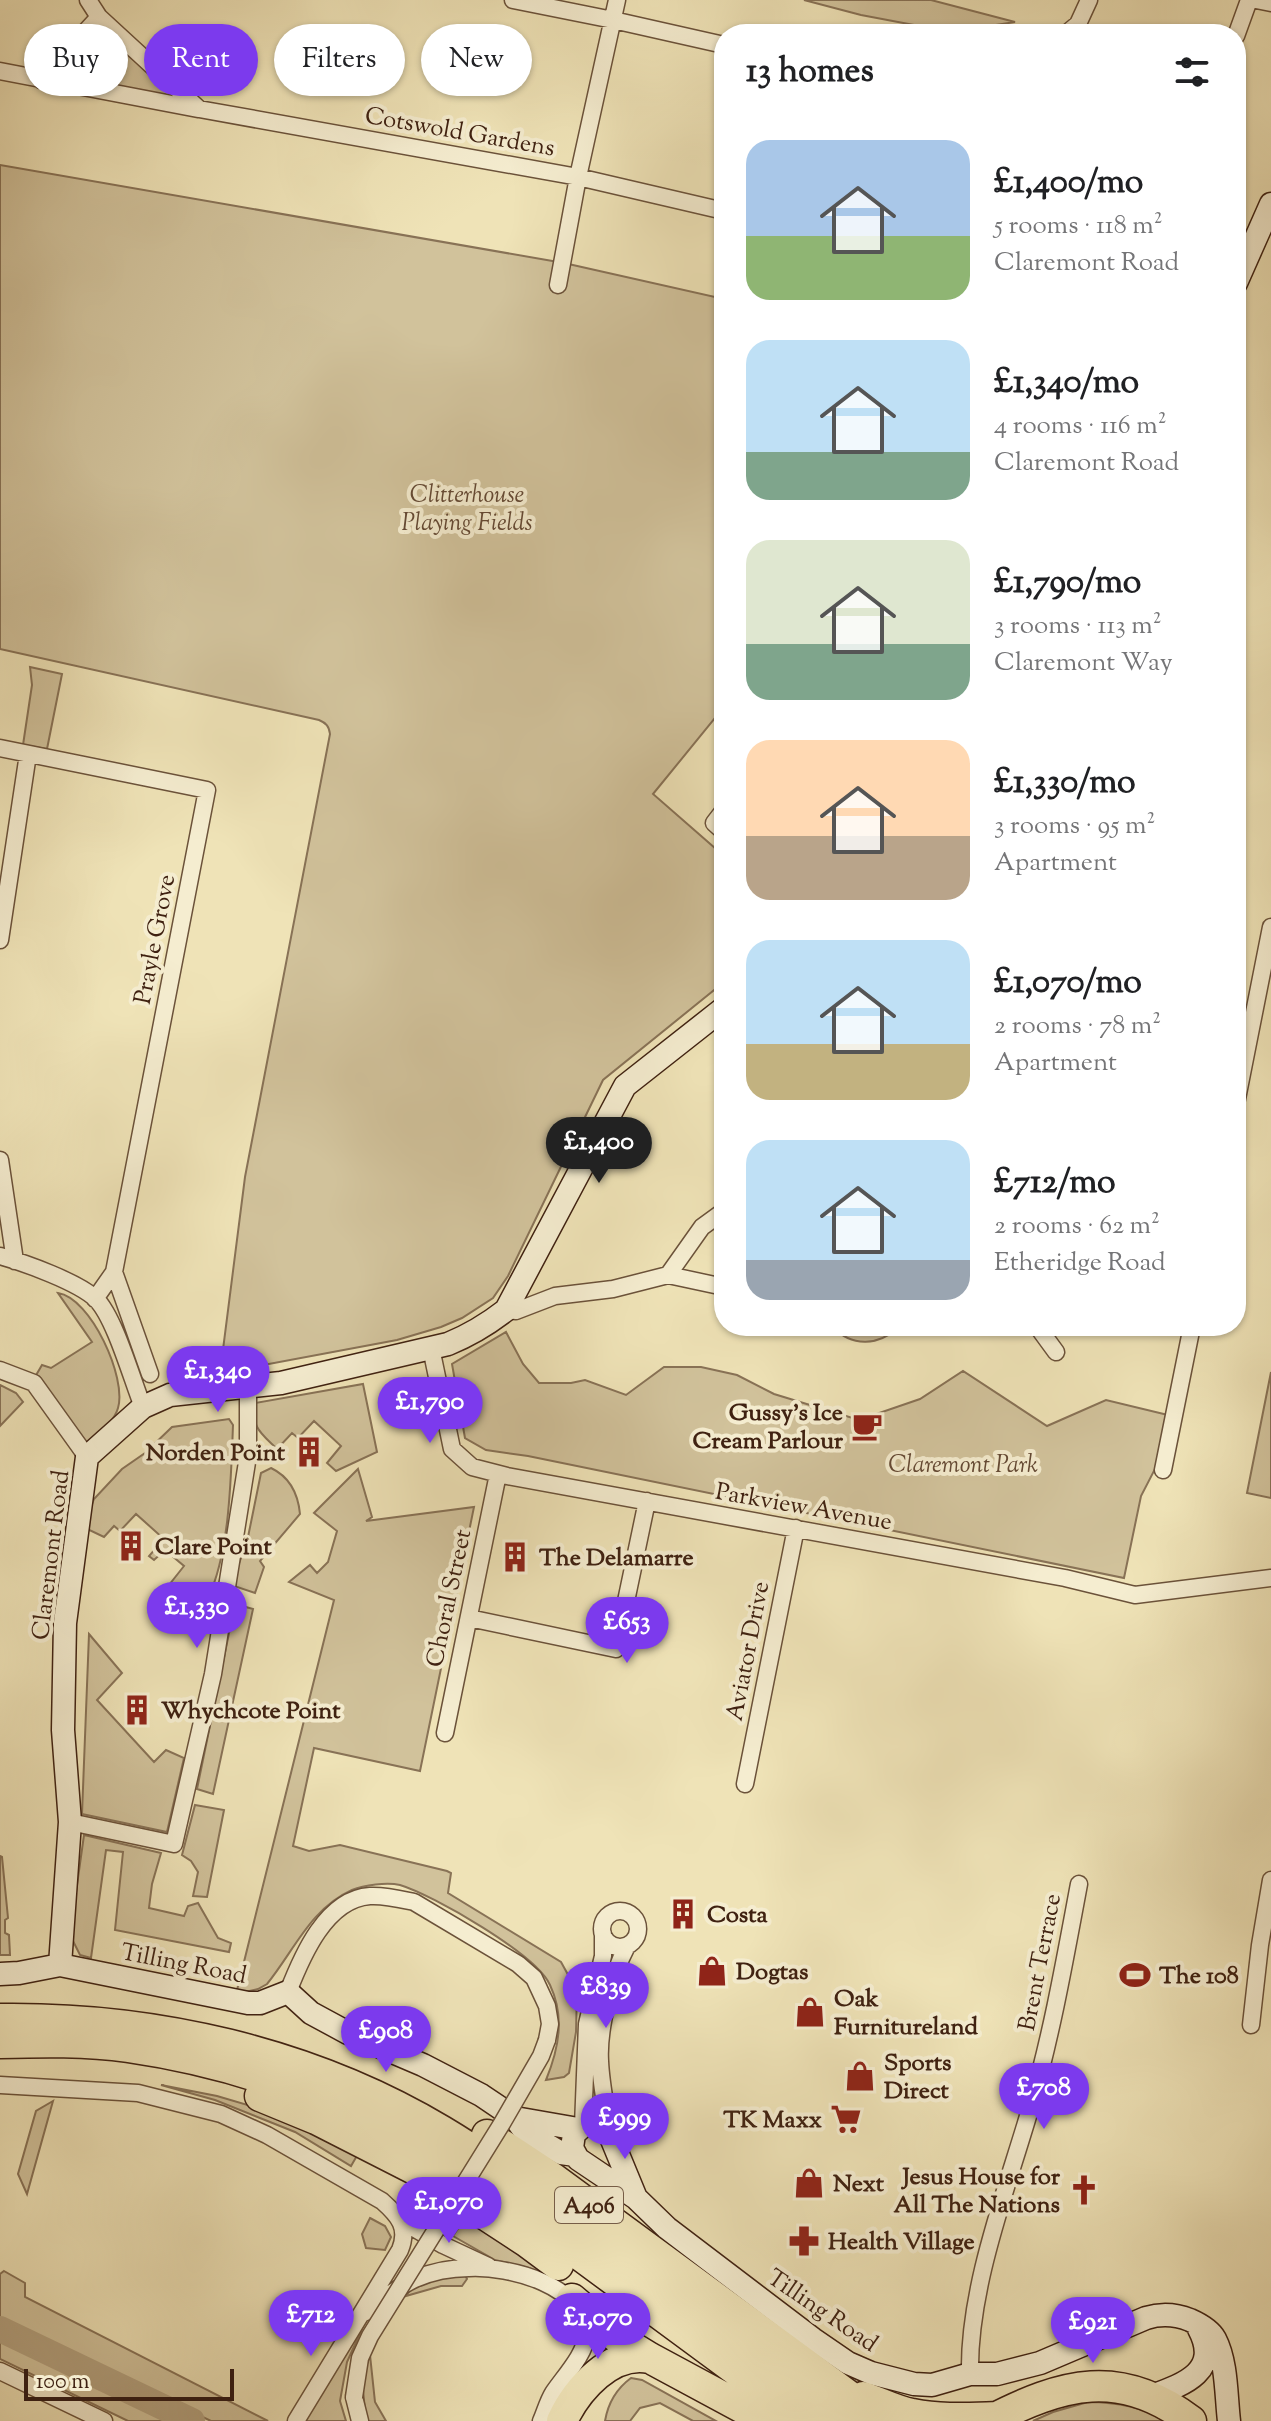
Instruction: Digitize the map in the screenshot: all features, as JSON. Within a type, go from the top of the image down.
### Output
[{"type":"highway","name":"A406","points":[[0,2019],[127,2026],[211,2052],[284,2084],[362,2103],[753,2369],[846,2421]]},
{"type":"highway","name":"A406","points":[[0,2043],[83,2043],[211,2052],[254,2040],[326,2053],[408,2089],[464,2120],[554,2179],[835,2386]]},
{"type":"highway","name":"A406","points":[[211,2052],[238,2084],[316,2119],[420,2172],[527,2242],[768,2421]]},
{"type":"highway","points":[[572,2299],[619,2339],[768,2421]]},
{"type":"highway","points":[[562,2421],[578,2393],[607,2369],[632,2357],[650,2358]]},
{"type":"highway","name":"A406","points":[[753,2369],[805,2421]]},
{"type":"highway","points":[[835,2386],[909,2413],[961,2420],[993,2419],[1062,2390],[1103,2385],[1130,2388],[1152,2396],[1191,2421]]},
{"type":"highway","points":[[835,2386],[883,2421]]},
{"type":"street","points":[[88,0],[99,17],[199,109]]},
{"type":"street","points":[[513,0],[714,43]]},
{"type":"street","points":[[558,285],[617,0]]},
{"type":"street","points":[[1078,24],[1089,0]]},
{"type":"street","points":[[1240,24],[1249,0]]},
{"type":"street","points":[[1256,0],[1271,3]]},
{"type":"street","points":[[93,24],[99,17]]},
{"type":"street","name":"Cotswold Gardens","points":[[0,71],[24,76]]},
{"type":"street","name":"Cotswold Gardens","points":[[128,96],[547,171],[714,209]]},
{"type":"street","points":[[1246,261],[1271,206]]},
{"type":"street","name":"Prayle Grove","points":[[0,748],[207,790],[114,1272],[95,1299]]},
{"type":"street","points":[[0,940],[28,754]]},
{"type":"street","points":[[1246,1053],[1271,927]]},
{"type":"street","name":"Claremont Road","points":[[60,1965],[70,1822],[63,1730],[65,1623],[87,1457],[143,1407],[170,1395],[281,1383],[431,1348],[465,1337],[506,1310],[625,1086],[714,1016]]},
{"type":"street","points":[[0,1160],[8,1258],[80,1288],[95,1299],[114,1329],[143,1407]]},
{"type":"street","points":[[668,1275],[702,1227],[714,1218]]},
{"type":"street","points":[[114,1272],[150,1374]]},
{"type":"street","points":[[506,1310],[516,1311],[555,1296],[613,1289],[668,1275],[714,1285]]},
{"type":"street","points":[[1044,1336],[1056,1352]]},
{"type":"street","points":[[1163,1470],[1190,1336]]},
{"type":"street","name":"Parkview Avenue","points":[[431,1348],[452,1449],[472,1467],[1091,1584],[1135,1595],[1271,1578]]},
{"type":"street","points":[[0,1370],[34,1383],[87,1457]]},
{"type":"street","points":[[70,1822],[174,1844],[213,1674],[248,1456],[248,1388]]},
{"type":"street","name":"Choral Street","points":[[445,1733],[503,1475]]},
{"type":"street","points":[[469,1618],[616,1649],[647,1501]]},
{"type":"street","name":"Aviator Drive","points":[[745,1784],[796,1528]]},
{"type":"street","points":[[1251,2025],[1271,1880]]},
{"type":"street","name":"Brent Terrace","points":[[970,2374],[969,2341],[993,2235],[1055,2019],[1079,1884]]},
{"type":"street","points":[[288,1992],[315,1936],[341,1908],[354,1899],[372,1896],[414,1902],[518,1964],[534,1978],[547,2006],[550,2024],[541,2056],[370,2336],[360,2358],[354,2397],[360,2421]]},
{"type":"street","points":[[619,1911],[632,1915],[638,1929],[633,1942],[618,1962],[601,2034],[600,2062],[611,2140],[611,2153],[602,2162],[580,2159],[572,2143],[580,2128],[587,2024],[603,1956],[603,1934],[606,1919],[619,1911]]},
{"type":"street","points":[[603,1934],[615,1947],[627,1946]]},
{"type":"street","name":"Tilling Road","points":[[0,1974],[60,1965],[248,2003],[260,2003],[288,1992],[311,2013],[481,2095],[544,2143],[580,2159],[636,2198],[667,2228],[802,2331],[848,2363],[871,2373],[914,2384],[941,2384],[970,2374],[997,2374],[1040,2363],[1157,2315],[1175,2315],[1191,2321]]},
{"type":"street","points":[[0,2085],[138,2093],[221,2114],[267,2135],[382,2201],[400,2220],[493,2269]]},
{"type":"street","name":"Tilling Road","points":[[515,2118],[580,2128]]},
{"type":"street","points":[[580,2128],[596,2124],[605,2128],[611,2140]]},
{"type":"street","name":"Tilling Road","points":[[611,2140],[636,2198]]},
{"type":"street","points":[[296,2421],[400,2250],[405,2233],[400,2220]]},
{"type":"street","points":[[359,2316],[413,2280],[460,2269],[493,2269],[543,2282],[572,2299],[583,2319],[587,2337],[576,2361],[552,2395],[541,2421]]},
{"type":"street","points":[[1152,2396],[1184,2384],[1202,2368],[1206,2347],[1200,2330],[1191,2321]]},
{"type":"street","points":[[1191,2321],[1215,2339],[1220,2353],[1229,2421]]},
{"type":"street","points":[[0,2371],[104,2421]]},
{"type":"green space","points":[[804,0],[931,0],[1015,22],[909,24]]},
{"type":"green space","points":[[99,17],[107,24],[93,24]]},
{"type":"green space","points":[[128,44],[144,58],[144,96],[185,96],[199,109],[128,96]]},
{"type":"green space","name":"Clitterhouse Playing Fields","points":[[0,165],[564,263],[714,297],[714,719],[653,794],[714,847],[714,990],[603,1080],[508,1276],[493,1298],[462,1318],[397,1340],[220,1373],[245,1177],[330,731],[319,720],[0,649]]},
{"type":"green space","points":[[30,667],[62,674],[47,749],[23,745],[32,685]]},
{"type":"green space","points":[[58,1293],[83,1309],[94,1324],[104,1341],[117,1378],[119,1395],[116,1413],[109,1424],[85,1446],[35,1377],[42,1365],[51,1368],[92,1342]]},
{"type":"green space","name":"Claremont Park","points":[[506,1332],[523,1364],[539,1383],[585,1380],[626,1395],[664,1367],[701,1367],[737,1375],[774,1394],[859,1420],[920,1399],[963,1371],[1047,1426],[1106,1400],[1168,1415],[1155,1469],[1141,1496],[1124,1578],[486,1450],[465,1438],[452,1364]]},
{"type":"green space","points":[[845,1336],[887,1336],[866,1342]]},
{"type":"green space","points":[[1271,1372],[1271,1498],[1247,1493]]},
{"type":"green space","points":[[363,1384],[377,1452],[336,1471],[327,1463],[341,1446],[314,1421],[298,1438],[292,1433],[277,1449],[256,1424],[255,1403]]},
{"type":"green space","points":[[0,1385],[16,1393],[23,1402],[0,1426]]},
{"type":"green space","points":[[229,1419],[233,1425],[231,1467],[221,1559],[208,1598],[194,1603],[169,1585],[184,1566],[165,1550],[154,1560],[149,1556],[164,1539],[136,1514],[120,1531],[114,1526],[104,1537],[83,1527],[94,1499],[122,1469],[145,1453],[172,1427]]},
{"type":"green space","points":[[271,1468],[292,1486],[300,1514],[260,1561],[264,1567],[255,1593],[231,1585],[247,1542],[261,1473]]},
{"type":"green space","points":[[358,1469],[372,1517],[366,1521],[474,1507],[420,1771],[314,1748],[293,1846],[309,1851],[340,1845],[447,1871],[451,1873],[448,1893],[561,1962],[577,1991],[576,2032],[569,2073],[564,2077],[546,2080],[557,2044],[559,2021],[555,1997],[541,1972],[482,1927],[435,1900],[400,1885],[363,1887],[337,1898],[314,1919],[267,1984],[236,1994],[334,1600],[289,1582],[310,1565],[317,1573],[328,1562],[337,1531],[314,1513]]},
{"type":"green space","points":[[235,1604],[253,1609],[213,1794],[197,1789]]},
{"type":"green space","points":[[89,1634],[122,1673],[97,1700],[154,1762],[166,1750],[184,1758],[167,1832],[82,1814]]},
{"type":"green space","points":[[195,1805],[224,1810],[207,1897],[193,1896],[198,1872],[191,1861],[182,1855]]},
{"type":"green space","points":[[84,1835],[161,1853],[149,1908],[184,1916],[188,1906],[198,1903],[218,1938],[231,1943],[229,1952],[115,1930],[123,1852],[106,1850],[91,1958],[80,1955],[70,1935]]},
{"type":"green space","points":[[0,1856],[8,1918],[5,1920],[5,1933],[9,1935],[10,1955],[0,1955]]},
{"type":"green space","points":[[161,2085],[217,2096],[295,2119],[358,2154],[351,2166],[295,2132],[215,2100]]},
{"type":"green space","points":[[53,2101],[27,2194],[18,2174],[36,2111]]},
{"type":"green space","points":[[469,2212],[559,2276],[555,2280],[529,2268],[495,2260],[453,2236]]},
{"type":"green space","points":[[370,2218],[385,2226],[391,2237],[385,2250],[366,2248],[362,2234]]},
{"type":"green space","points":[[4,2271],[25,2283],[25,2297],[268,2421],[211,2421],[0,2321],[0,2274]]},
{"type":"green space","points":[[464,2272],[467,2279],[462,2286],[441,2286],[406,2296],[415,2282]]},
{"type":"green space","points":[[366,2320],[347,2362],[340,2401],[346,2421],[301,2421]]},
{"type":"green space","points":[[0,2336],[184,2421],[128,2421],[0,2359]]},
{"type":"green space","points":[[370,2355],[375,2402],[386,2421],[366,2421],[362,2379]]},
{"type":"green space","points":[[631,2378],[642,2380],[716,2421],[693,2421],[660,2403],[640,2408],[630,2421],[605,2421],[614,2397]]},
{"type":"green space","points":[[1088,2402],[1129,2406],[1167,2421],[1033,2421]]},
{"type":"waterway","points":[[0,2329],[192,2421]]},
{"type":"place","name":"Gussy's Ice Cream Parlour","points":[[867,1426]]},
{"type":"place","name":"Norden Point","points":[[309,1452]]},
{"type":"place","name":"Clare Point","points":[[131,1546]]},
{"type":"place","name":"The Delamarre","points":[[515,1557]]},
{"type":"place","name":"Whychcote Point","points":[[137,1710]]},
{"type":"place","name":"Costa","points":[[683,1914]]},
{"type":"place","name":"Dogtas","points":[[712,1971]]},
{"type":"place","name":"The 108","points":[[1135,1975]]},
{"type":"place","name":"Oak Furnitureland","points":[[810,2012]]},
{"type":"place","name":"Sports Direct","points":[[860,2076]]},
{"type":"place","name":"TK Maxx","points":[[846,2119]]},
{"type":"place","name":"Next","points":[[809,2183]]},
{"type":"place","name":"Jesus House for All The Nations","points":[[1084,2190]]},
{"type":"place","name":"Health Village","points":[[804,2241]]}]
